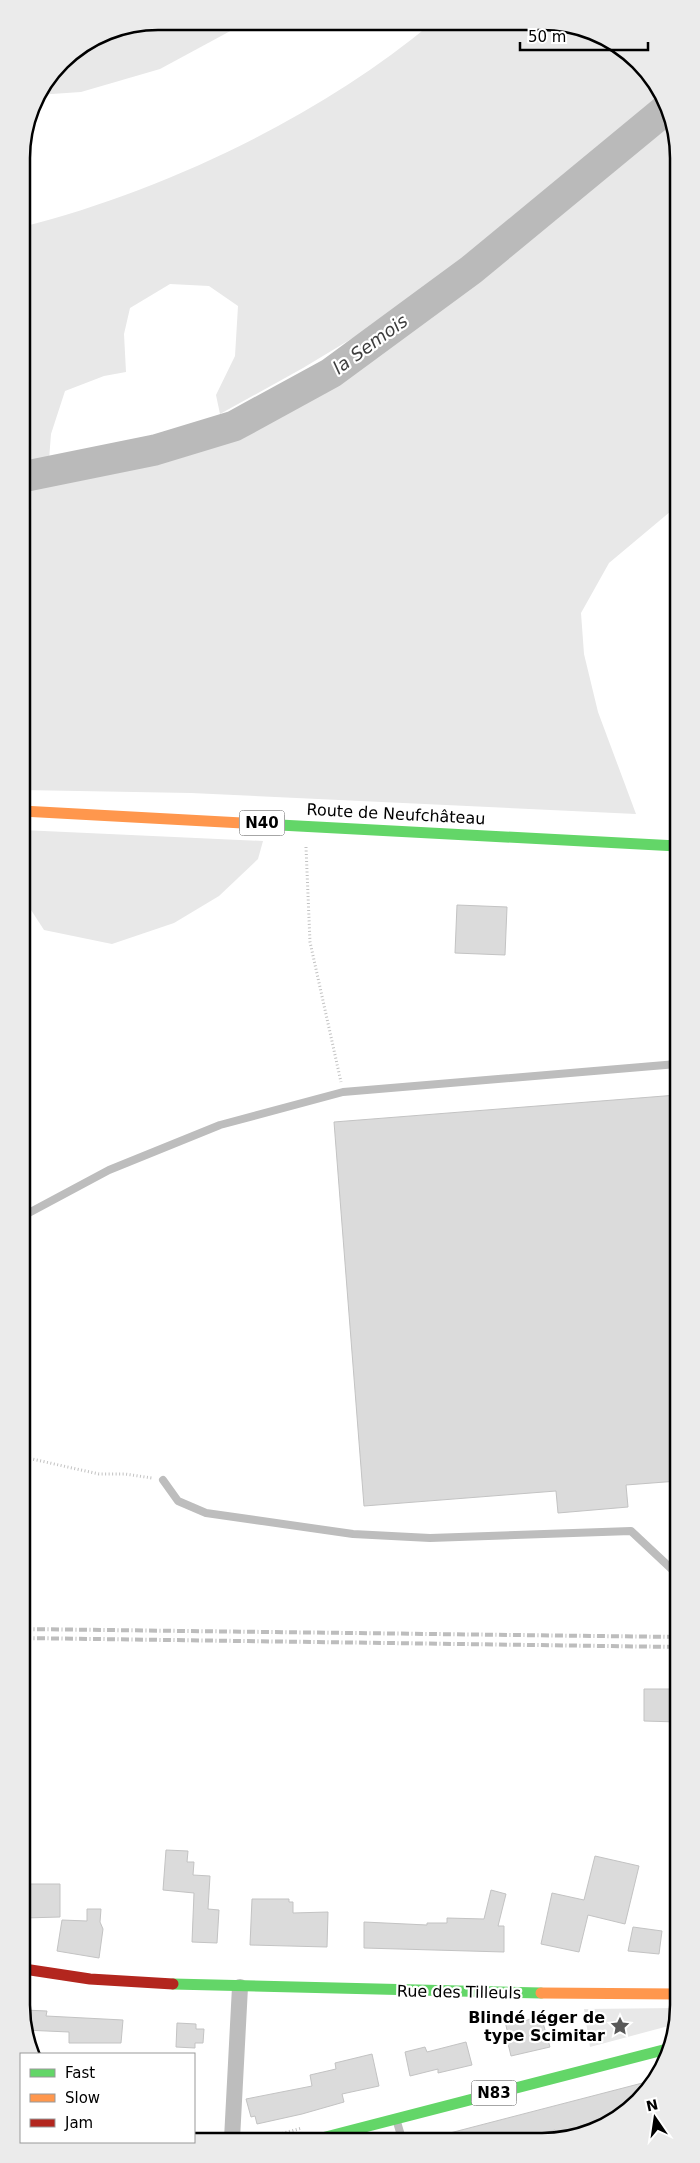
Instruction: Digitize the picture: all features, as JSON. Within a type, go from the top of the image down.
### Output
[{"type":"main road","name":"Route de Neufchâteau","points":[[30,811],[670,846]]},
{"type":"main road","name":"Rue des Tilleuls","points":[[30,1970],[107,1980],[240,1987],[536,1994],[670,1994]]},
{"type":"main road","name":"N83","points":[[342,2133],[661,2050]]},
{"type":"street","points":[[232,2133],[240,1987]]},
{"type":"lane","points":[[30,1212],[110,1170],[220,1125],[343,1092],[670,1065]]},
{"type":"lane","points":[[163,1480],[178,1501],[206,1513],[353,1534],[430,1538],[631,1530],[670,1567]]},
{"type":"lane","points":[[397,2118],[401,2133]]},
{"type":"path","points":[[305,826],[310,942],[343,1092]]},
{"type":"path","points":[[30,1459],[99,1474],[124,1474],[163,1480]]},
{"type":"shaded area","points":[[150,30],[232,30],[160,69],[81,92],[47,94],[67,67],[94,47],[109,40],[133,32]]},
{"type":"shaded area","points":[[423,30],[550,30],[567,32],[591,40],[620,56],[644,80],[658,103],[469,261],[371,327],[303,368],[220,414],[216,395],[235,356],[238,306],[209,286],[170,284],[130,308],[124,334],[126,372],[104,376],[65,391],[51,434],[49,460],[30,462],[30,225],[76,212],[130,193],[238,147],[340,89],[388,57]]},
{"type":"shaded area","points":[[666,125],[670,150],[670,512],[609,563],[581,613],[584,654],[598,712],[636,814],[191,793],[30,790],[30,488],[156,461],[240,437],[337,385],[477,279]]},
{"type":"shaded area","points":[[30,830],[263,841],[258,859],[219,896],[174,923],[112,944],[44,930],[30,908]]},
{"type":"shaded area","points":[[670,2008],[668,2026],[590,2047],[584,2009]]},
{"type":"building","points":[[457,905],[507,907],[505,955],[455,953]]},
{"type":"building","points":[[670,1096],[670,1482],[626,1485],[628,1507],[558,1513],[556,1491],[364,1506],[334,1122]]},
{"type":"building","points":[[644,1689],[670,1689],[670,1722],[644,1721]]},
{"type":"building","points":[[166,1850],[188,1851],[187,1862],[194,1862],[193,1875],[210,1876],[208,1909],[219,1910],[217,1943],[192,1942],[194,1893],[163,1890]]},
{"type":"building","points":[[595,1856],[639,1866],[625,1924],[588,1915],[579,1952],[541,1944],[552,1893],[584,1900]]},
{"type":"building","points":[[30,1884],[60,1884],[60,1917],[30,1918]]},
{"type":"building","points":[[491,1890],[506,1894],[498,1926],[504,1926],[504,1952],[364,1948],[364,1922],[427,1925],[427,1923],[447,1923],[447,1918],[484,1919]]},
{"type":"building","points":[[252,1899],[289,1899],[289,1902],[293,1902],[293,1913],[328,1912],[327,1947],[250,1945]]},
{"type":"building","points":[[87,1909],[101,1909],[100,1922],[103,1929],[99,1958],[57,1951],[62,1920],[87,1921]]},
{"type":"building","points":[[633,1927],[662,1931],[659,1954],[628,1951]]},
{"type":"building","points":[[30,2010],[47,2011],[46,2016],[123,2020],[121,2043],[69,2043],[69,2032],[32,2030]]},
{"type":"building","points":[[541,2016],[550,2047],[511,2056],[505,2031],[507,2030],[505,2021],[522,2017],[524,2021]]},
{"type":"building","points":[[177,2023],[196,2024],[196,2029],[204,2029],[203,2043],[195,2043],[195,2048],[176,2047]]},
{"type":"building","points":[[466,2042],[472,2065],[438,2073],[438,2069],[410,2076],[405,2052],[425,2047],[427,2052]]},
{"type":"building","points":[[372,2054],[379,2086],[342,2094],[344,2102],[302,2114],[257,2124],[255,2116],[251,2117],[246,2099],[312,2086],[310,2075],[336,2069],[335,2063]]},
{"type":"building","points":[[643,2083],[634,2093],[630,2093],[630,2097],[626,2101],[606,2116],[575,2129],[542,2133],[450,2133]]},
{"type":"waterway","name":"la Semois","points":[[30,475],[155,450],[234,426],[331,373],[471,270],[661,113]]},
{"type":"railway","points":[[30,1629],[670,1637]]},
{"type":"railway","points":[[30,1638],[670,1647]]},
{"type":"traffic: fast","points":[[261,824],[670,846]]},
{"type":"traffic: fast","points":[[173,1984],[541,1993]]},
{"type":"traffic: fast","points":[[341,2133],[661,2050]]},
{"type":"traffic: slow","points":[[30,811],[261,824]]},
{"type":"traffic: slow","points":[[541,1993],[670,1994]]},
{"type":"traffic: jam","points":[[30,1970],[90,1979],[173,1984]]},
{"type":"place","name":"Blindé léger de type Scimitar","points":[[620,2026]]}]
